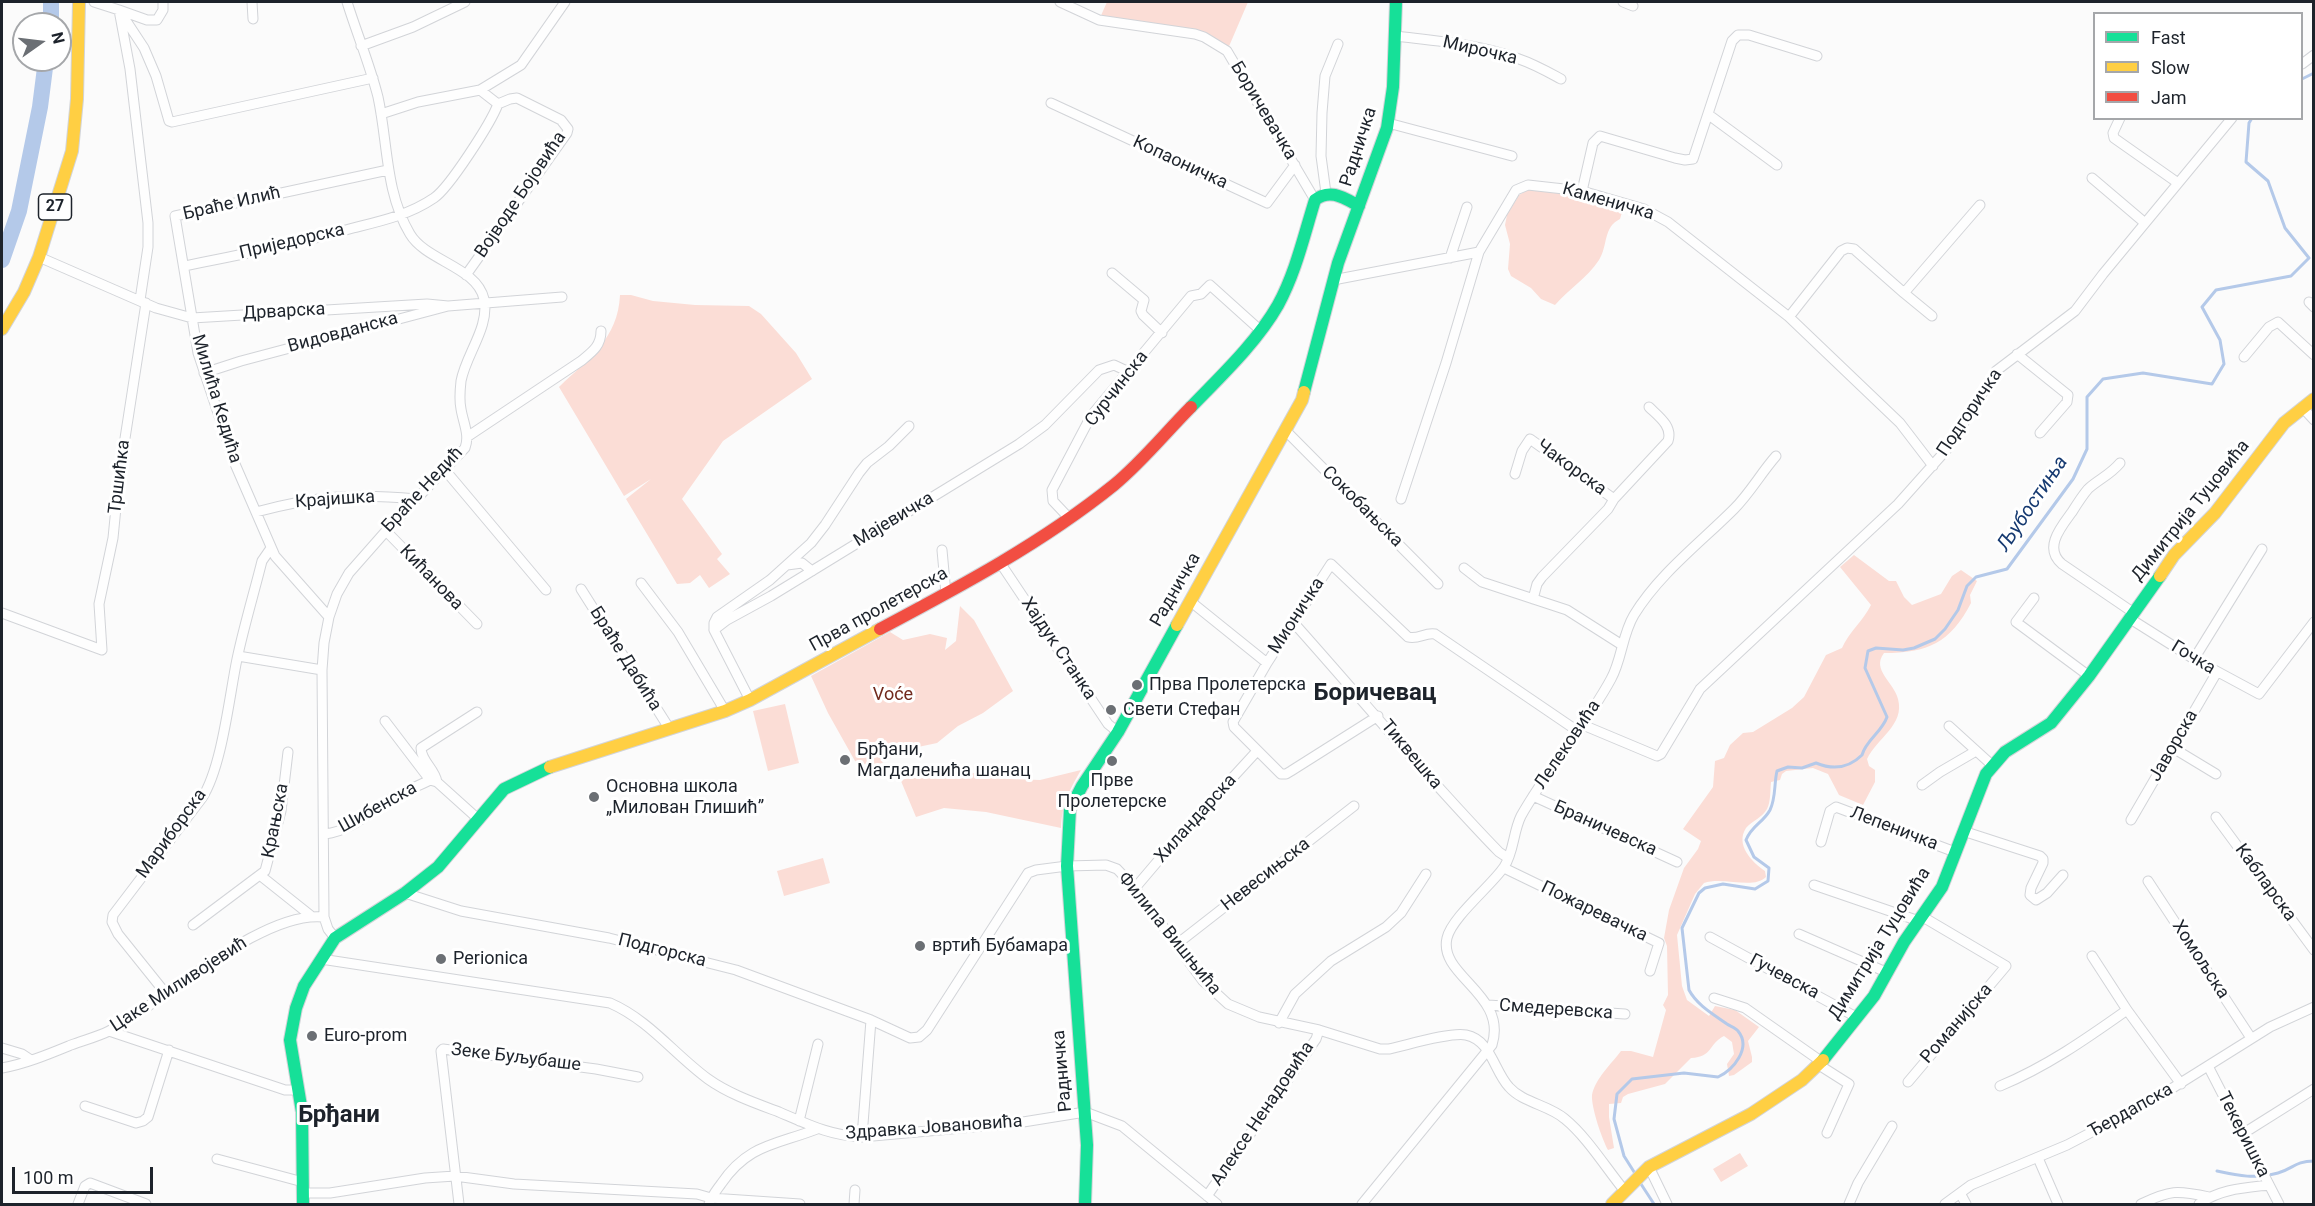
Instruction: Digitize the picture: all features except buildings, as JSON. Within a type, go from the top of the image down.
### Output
[{"type":"street","name":"27","points":[[2,329],[24,292],[39,257],[68,167],[74,138],[79,2]]},
{"type":"street","points":[[94,2],[147,20],[157,20],[163,10],[163,2]]},
{"type":"street","points":[[252,2],[253,19]]},
{"type":"street","points":[[347,2],[372,78],[381,114],[388,170],[400,215],[417,243],[477,284],[485,302]]},
{"type":"street","points":[[361,46],[413,27],[465,2]]},
{"type":"street","points":[[381,114],[418,102],[480,90],[521,65],[565,2]]},
{"type":"street","name":"Боричевачка","points":[[1060,2],[1099,20],[1195,34],[1227,51],[1315,200]]},
{"type":"street","name":"Радничка","points":[[1084,1204],[1088,1170],[1067,866],[1069,817],[1074,800],[1118,732],[1300,406],[1308,384],[1333,280],[1388,123],[1393,87],[1396,2]]},
{"type":"street","points":[[1623,2],[1633,6]]},
{"type":"street","points":[[119,10],[144,48],[156,76],[169,120],[172,122],[372,78]]},
{"type":"street","name":"Тршићка","points":[[2,613],[102,650],[99,604],[113,538],[148,247],[148,223],[130,69],[119,10]]},
{"type":"street","points":[[1582,191],[1593,143],[1597,137],[1603,136],[1675,158],[1691,159],[1696,155],[1732,41],[1738,35],[1749,35],[1817,56]]},
{"type":"street","name":"Мирочка","points":[[1396,36],[1453,43],[1499,53],[1523,60],[1561,79]]},
{"type":"street","points":[[1326,193],[1321,156],[1322,113],[1325,76],[1338,44]]},
{"type":"street","points":[[400,215],[438,194],[489,122],[498,104],[480,90]]},
{"type":"street","name":"Војводе Бојовића","points":[[466,275],[568,129],[561,120],[518,98],[498,104]]},
{"type":"street","name":"Копаоничка","points":[[1051,103],[1267,203],[1295,165]]},
{"type":"street","points":[[1708,114],[1777,165]]},
{"type":"street","points":[[2119,120],[2113,133],[2114,138],[2178,183]]},
{"type":"street","name":"Подгоричка","points":[[1657,756],[1665,751],[1700,689],[1898,504],[1963,427],[1996,371],[2075,311],[2230,120]]},
{"type":"street","points":[[1388,123],[1512,156]]},
{"type":"street","name":"Браће Илић","points":[[192,318],[175,216],[388,170]]},
{"type":"street","points":[[2092,178],[2145,224]]},
{"type":"street","name":"Каменичка","points":[[1401,499],[1446,363],[1479,252],[1515,190],[1528,185],[1582,191],[1656,214],[1789,317],[1900,423],[1932,466]]},
{"type":"street","points":[[1315,200],[1326,193],[1334,193],[1359,206]]},
{"type":"street","name":"Прва пролетерска","points":[[303,1193],[303,1130],[290,1047],[292,1029],[304,986],[335,938],[405,893],[438,867],[477,818],[504,789],[559,762],[725,711],[750,700],[1001,564],[1070,519],[1116,483],[1227,370],[1260,330],[1287,287],[1315,200]]},
{"type":"street","points":[[1904,293],[1980,205]]},
{"type":"street","points":[[1450,258],[1467,207]]},
{"type":"street","name":"Приједорска","points":[[184,266],[285,245],[400,215]]},
{"type":"street","points":[[1789,317],[1842,251],[1847,248],[1854,249],[1932,316]]},
{"type":"street","points":[[1333,280],[1479,252]]},
{"type":"street","name":"Милића Кедића","points":[[39,257],[167,312],[192,318],[198,353],[235,464],[271,548],[280,563],[329,617]]},
{"type":"street","name":"Сурчинска","points":[[1070,519],[1053,501],[1053,490],[1091,416],[1162,333],[1143,315],[1141,311],[1144,300],[1112,273]]},
{"type":"street","points":[[1162,333],[1191,296],[1201,294],[1210,285],[1260,330]]},
{"type":"street","name":"Видовданска","points":[[204,373],[250,358],[448,306],[562,297]]},
{"type":"street","name":"Браће Недић","points":[[335,938],[328,929],[324,917],[322,669],[329,617],[337,594],[350,573],[386,531],[465,448],[467,438],[460,394],[466,363],[485,317],[485,302]]},
{"type":"street","name":"Дрварска","points":[[192,318],[427,304],[448,306]]},
{"type":"street","points":[[2244,357],[2269,327],[2278,322],[2313,356]]},
{"type":"street","points":[[467,438],[596,350],[600,343],[601,331]]},
{"type":"street","points":[[2017,354],[2068,395],[2067,402],[2040,434]]},
{"type":"street","name":"Мајевичка","points":[[714,630],[1018,444],[1045,424],[1099,370],[1114,364],[1129,372]]},
{"type":"street","name":"Димитрија Туцовића","points":[[1637,1178],[1751,1114],[1802,1080],[1820,1064],[1874,996],[1886,972],[1941,887],[1979,791],[1993,766],[2005,752],[2051,723],[2089,676],[2174,555],[2211,518],[2284,423],[2313,399]]},
{"type":"street","name":"Чакорска","points":[[1533,599],[1542,577],[1608,509],[1614,498],[1669,437],[1667,426],[1648,406]]},
{"type":"street","points":[[2302,407],[2313,420]]},
{"type":"street","points":[[750,700],[714,630],[717,617],[748,597],[811,543],[867,463],[890,446],[909,426]]},
{"type":"street","name":"Сокобањска","points":[[1286,430],[1438,584]]},
{"type":"street","name":"Чакорска","points":[[1515,474],[1522,451],[1530,439],[1614,498]]},
{"type":"street","name":"Лелековића","points":[[1488,1051],[1495,1031],[1488,1005],[1450,959],[1447,938],[1451,928],[1504,868],[1517,824],[1533,796],[1581,729],[1612,678],[1631,621],[1650,594],[1694,546],[1734,510],[1776,456]]},
{"type":"street","name":"Гочка","points":[[2120,463],[2082,497],[2058,532],[2053,550],[2062,564],[2194,659],[2259,694],[2313,622]]},
{"type":"street","points":[[445,470],[546,590]]},
{"type":"street","name":"Крајишка","points":[[256,512],[325,497],[360,495],[416,499]]},
{"type":"street","name":"Кићанова","points":[[386,531],[477,624]]},
{"type":"street","name":"Мариборска","points":[[167,995],[118,934],[112,922],[113,915],[202,798],[210,783],[262,561],[271,548]]},
{"type":"street","points":[[2194,659],[2262,549]]},
{"type":"street","points":[[942,550],[946,594]]},
{"type":"street","points":[[787,565],[802,563],[812,571]]},
{"type":"street","name":"Хајдук Станка","points":[[1001,564],[1108,724],[1118,732]]},
{"type":"street","name":"Мионичка","points":[[1190,601],[1267,663],[1331,564],[1408,637],[1418,638],[1426,634],[1435,634],[1581,729],[1657,756]]},
{"type":"street","points":[[1464,568],[1482,582],[1567,610],[1622,645]]},
{"type":"street","points":[[641,583],[683,640],[725,711]]},
{"type":"street","name":"Браће Дабића","points":[[581,589],[669,728]]},
{"type":"street","points":[[2034,598],[2016,622],[2089,676]]},
{"type":"street","name":"Тиквешка","points":[[1293,622],[1378,716],[1450,802],[1499,852],[1508,858]]},
{"type":"street","points":[[238,656],[322,669]]},
{"type":"street","points":[[1267,663],[1233,722],[1234,728],[1281,774],[1286,774],[1378,716]]},
{"type":"street","name":"Јаворска","points":[[2131,820],[2217,672]]},
{"type":"street","points":[[433,781],[436,776],[423,757],[421,748],[477,712]]},
{"type":"street","name":"Шибенска","points":[[385,721],[433,781],[477,818]]},
{"type":"street","points":[[1949,726],[1993,766]]},
{"type":"street","points":[[2173,748],[2216,774]]},
{"type":"street","name":"Хиландарска","points":[[1135,888],[1257,751]]},
{"type":"street","points":[[1922,785],[1976,751]]},
{"type":"street","name":"Крањска","points":[[193,925],[261,876],[267,865],[281,811],[288,752]]},
{"type":"street","name":"Шибенска","points":[[325,834],[335,833],[354,825],[389,800],[433,781]]},
{"type":"street","name":"Браничевска","points":[[1533,796],[1677,862]]},
{"type":"street","name":"Невесињска","points":[[1178,944],[1354,806]]},
{"type":"street","name":"Лепеничка","points":[[1821,842],[1830,811],[1836,807],[1955,852]]},
{"type":"street","name":"Кабларска","points":[[2216,817],[2313,950]]},
{"type":"street","points":[[1963,831],[2040,856],[2043,863],[2031,888],[2031,898],[2036,900],[2040,898],[2063,875]]},
{"type":"street","name":"Филипа Вишњића","points":[[910,1038],[919,1038],[927,1030],[1028,873],[1067,866],[1112,866],[1122,873],[1135,888],[1203,981],[1228,1004],[1279,1023],[1319,1030],[1380,1049],[1451,1035],[1467,1035],[1479,1041],[1488,1051],[1509,1087],[1565,1119],[1637,1178]]},
{"type":"street","name":"Пожаревачка","points":[[1504,868],[1659,943],[1650,971]]},
{"type":"street","points":[[1279,1023],[1295,994],[1324,967],[1386,927],[1401,913],[1426,874]]},
{"type":"street","points":[[261,876],[310,915]]},
{"type":"street","name":"Хомољска","points":[[2148,881],[2251,1038]]},
{"type":"street","points":[[1814,885],[1921,919]]},
{"type":"street","name":"Подгорска","points":[[405,893],[461,911],[609,938],[705,961],[768,980],[871,1020],[910,1038]]},
{"type":"street","name":"Цаке Миливојевић","points":[[2,1068],[31,1060],[109,1031],[251,939],[279,925],[310,915],[324,917]]},
{"type":"street","name":"Романијска","points":[[1908,1082],[2006,966],[1921,919]]},
{"type":"street","points":[[1799,934],[1886,972]]},
{"type":"street","name":"Гучевска","points":[[1710,937],[1858,1018]]},
{"type":"street","points":[[2092,956],[2127,1010],[2181,1084]]},
{"type":"street","name":"Здравка Јовановића","points":[[321,959],[610,1003],[636,1016],[708,1079],[734,1094],[817,1129],[840,1135],[862,1137],[1017,1123],[1085,1112]]},
{"type":"street","points":[[1714,998],[1745,1008],[1849,1084],[1827,1133]]},
{"type":"street","name":"Смедеревска","points":[[1488,1005],[1625,1014]]},
{"type":"street","name":"Ђердапска","points":[[1945,1204],[1971,1185],[2038,1158],[2108,1125],[2181,1084],[2251,1038],[2313,1007]]},
{"type":"street","points":[[2000,1086],[2027,1075],[2070,1050],[2127,1010]]},
{"type":"street","points":[[862,1137],[871,1020]]},
{"type":"street","name":"Алексе Ненадовића","points":[[1207,1196],[1316,1039],[1319,1030]]},
{"type":"street","points":[[109,1031],[285,1090],[298,1090]]},
{"type":"street","points":[[799,1121],[818,1044]]},
{"type":"street","points":[[2,1048],[22,1054],[31,1060]]},
{"type":"street","name":"Зеке Буљубаше","points":[[459,1204],[441,1051],[444,1048],[638,1077]]},
{"type":"street","points":[[85,1106],[136,1123],[143,1121],[148,1117],[169,1050]]},
{"type":"street","points":[[1362,1204],[1488,1051]]},
{"type":"street","name":"Текеришка","points":[[2208,1066],[2279,1204]]},
{"type":"street","points":[[2244,1133],[2313,1089]]},
{"type":"street","points":[[1085,1112],[1122,1126],[1217,1204]]},
{"type":"street","points":[[1849,1204],[1858,1183],[1892,1126]]},
{"type":"street","points":[[710,1201],[728,1173],[755,1150],[817,1129]]},
{"type":"street","points":[[2038,1158],[2058,1204]]},
{"type":"street","points":[[217,1159],[303,1193],[330,1193],[425,1178],[455,1176],[514,1184],[697,1194],[710,1201],[800,1204]]},
{"type":"street","points":[[1612,1204],[1637,1178],[1667,1204]]},
{"type":"street","points":[[78,1204],[85,1186],[90,1183],[146,1204]]},
{"type":"street","points":[[2199,1204],[2209,1197],[2230,1189],[2267,1184]]},
{"type":"street","points":[[854,1204],[855,1190]]},
{"type":"street","points":[[2140,1204],[2179,1191],[2209,1197]]},
{"type":"street","points":[[1960,1193],[1966,1204]]},
{"type":"green space","points":[[1107,2],[1248,2],[1227,51],[1204,37],[1099,20]]},
{"type":"green space","points":[[1529,189],[1589,196],[1623,209],[1620,219],[1608,232],[1599,260],[1555,305],[1541,299],[1531,288],[1511,276],[1508,269],[1510,244],[1505,225],[1507,215],[1519,195]]},
{"type":"green space","points":[[620,295],[695,305],[749,306],[761,314],[796,353],[812,379],[723,441],[682,499],[722,554],[717,559],[730,574],[709,588],[700,575],[690,583],[677,584],[626,499],[651,479],[624,496],[559,387],[600,347],[614,324]]},
{"type":"green space","points":[[1854,555],[1889,581],[1896,581],[1904,597],[1912,605],[1941,594],[1952,576],[1961,570],[1977,581],[1970,595],[1971,603],[1955,628],[1936,643],[1913,651],[1884,653],[1880,665],[1896,693],[1898,716],[1867,759],[1869,766],[1875,770],[1875,782],[1863,805],[1839,795],[1828,774],[1813,768],[1786,771],[1780,780],[1771,782],[1767,809],[1746,828],[1743,834],[1742,841],[1746,852],[1765,871],[1766,877],[1760,881],[1746,883],[1712,881],[1704,883],[1695,894],[1677,935],[1682,986],[1687,1000],[1709,1016],[1715,1006],[1735,1010],[1759,1027],[1748,1041],[1752,1062],[1729,1076],[1727,1064],[1734,1054],[1732,1042],[1724,1036],[1707,1053],[1691,1058],[1665,1084],[1628,1094],[1623,1097],[1621,1103],[1609,1104],[1614,1148],[1608,1150],[1597,1123],[1592,1095],[1600,1077],[1621,1051],[1631,1051],[1653,1057],[1666,1010],[1663,1005],[1668,995],[1667,946],[1664,938],[1669,910],[1684,868],[1701,841],[1683,829],[1713,787],[1715,761],[1724,758],[1730,745],[1743,733],[1753,732],[1792,708],[1804,697],[1826,655],[1842,648],[1868,611],[1871,605],[1840,567]]},
{"type":"green space","name":"Voće","points":[[960,606],[974,620],[1013,691],[983,713],[958,726],[937,743],[904,750],[875,767],[855,761],[828,713],[811,676],[890,632],[903,640],[930,634],[947,638],[945,650],[956,641]]},
{"type":"green space","points":[[785,704],[799,763],[768,771],[753,711]]},
{"type":"green space","points":[[1081,770],[1067,798],[1061,828],[986,812],[944,808],[916,817],[901,781],[920,771],[974,773],[1009,779],[1040,780]]},
{"type":"green space","points":[[823,858],[830,883],[784,896],[777,871]]},
{"type":"green space","points":[[1740,1153],[1748,1166],[1721,1182],[1713,1169]]},
{"type":"waterway","points":[[51,2],[51,12]]},
{"type":"waterway","points":[[2,260],[19,211],[40,107],[44,72]]},
{"type":"waterway","name":"Љубостиња","points":[[2303,78],[2314,73]]},
{"type":"waterway","name":"Љубостиња","points":[[1636,1175],[1624,1156],[1614,1119],[1617,1094],[1632,1079],[1684,1073],[1718,1077],[1735,1064],[1742,1051],[1742,1038],[1737,1030],[1706,1009],[1689,990],[1682,928],[1699,893],[1705,888],[1723,884],[1755,889],[1768,881],[1769,868],[1754,857],[1746,840],[1770,810],[1777,771],[1788,767],[1802,768],[1816,763],[1829,767],[1841,766],[1852,763],[1862,755],[1887,717],[1865,668],[1868,651],[1876,648],[1903,650],[1935,639],[1958,610],[1967,586],[1976,577],[2007,569],[2073,479],[2087,449],[2087,397],[2103,379],[2143,373],[2212,384],[2224,364],[2220,340],[2202,307],[2216,290],[2291,276],[2309,258],[2285,228],[2268,181],[2246,162],[2251,120]]},
{"type":"waterway","points":[[2217,1171],[2262,1176],[2283,1171],[2302,1162],[2314,1161]]},
{"type":"waterway","name":"Љубостиња","points":[[1639,1181],[1654,1204]]},
{"type":"traffic: fast","points":[[1304,392],[1338,263],[1387,128],[1393,87],[1396,2]]},
{"type":"traffic: fast","points":[[1191,407],[1249,345],[1278,305],[1295,267],[1315,200],[1321,196],[1332,195],[1342,197],[1359,206]]},
{"type":"traffic: fast","points":[[1823,1060],[1874,996],[1904,942],[1942,887],[1986,774],[2005,752],[2051,723],[2089,676],[2160,576]]},
{"type":"traffic: fast","points":[[1085,1204],[1087,1145],[1067,866],[1070,809],[1082,786],[1118,732],[1177,625]]},
{"type":"traffic: fast","points":[[303,1204],[302,1112],[290,1040],[296,1008],[304,986],[335,938],[405,893],[438,867],[504,789],[550,767]]},
{"type":"traffic: slow","points":[[2,329],[24,292],[39,257],[72,151],[77,99],[79,2]]},
{"type":"traffic: slow","points":[[1177,625],[1302,400],[1304,392]]},
{"type":"traffic: slow","points":[[2160,576],[2174,555],[2215,513],[2284,423],[2314,399]]},
{"type":"traffic: slow","points":[[550,767],[725,711],[750,700],[880,629]]},
{"type":"traffic: slow","points":[[1612,1204],[1649,1167],[1751,1114],[1802,1080],[1823,1060]]},
{"type":"traffic: jam","points":[[880,629],[1000,563],[1087,506],[1134,467],[1191,407]]},
{"type":"place","name":"Прва Пролетерска","points":[[1137,685]]},
{"type":"place","name":"Свети Стефан","points":[[1111,710]]},
{"type":"place","name":"Брђани, Магдаленића шанац","points":[[845,760]]},
{"type":"place","name":"Прве Пролетерске","points":[[1112,761]]},
{"type":"place","name":"Основна школа „Милован Глишић”","points":[[594,797]]},
{"type":"place","name":"вртић Бубамара","points":[[920,946]]},
{"type":"place","name":"Perionica","points":[[441,959]]},
{"type":"place","name":"Euro-prom","points":[[312,1036]]},
{"type":"district","name":"Боричевац","points":[[1375,694]]},
{"type":"district","name":"Брђани","points":[[339,1116]]}]
